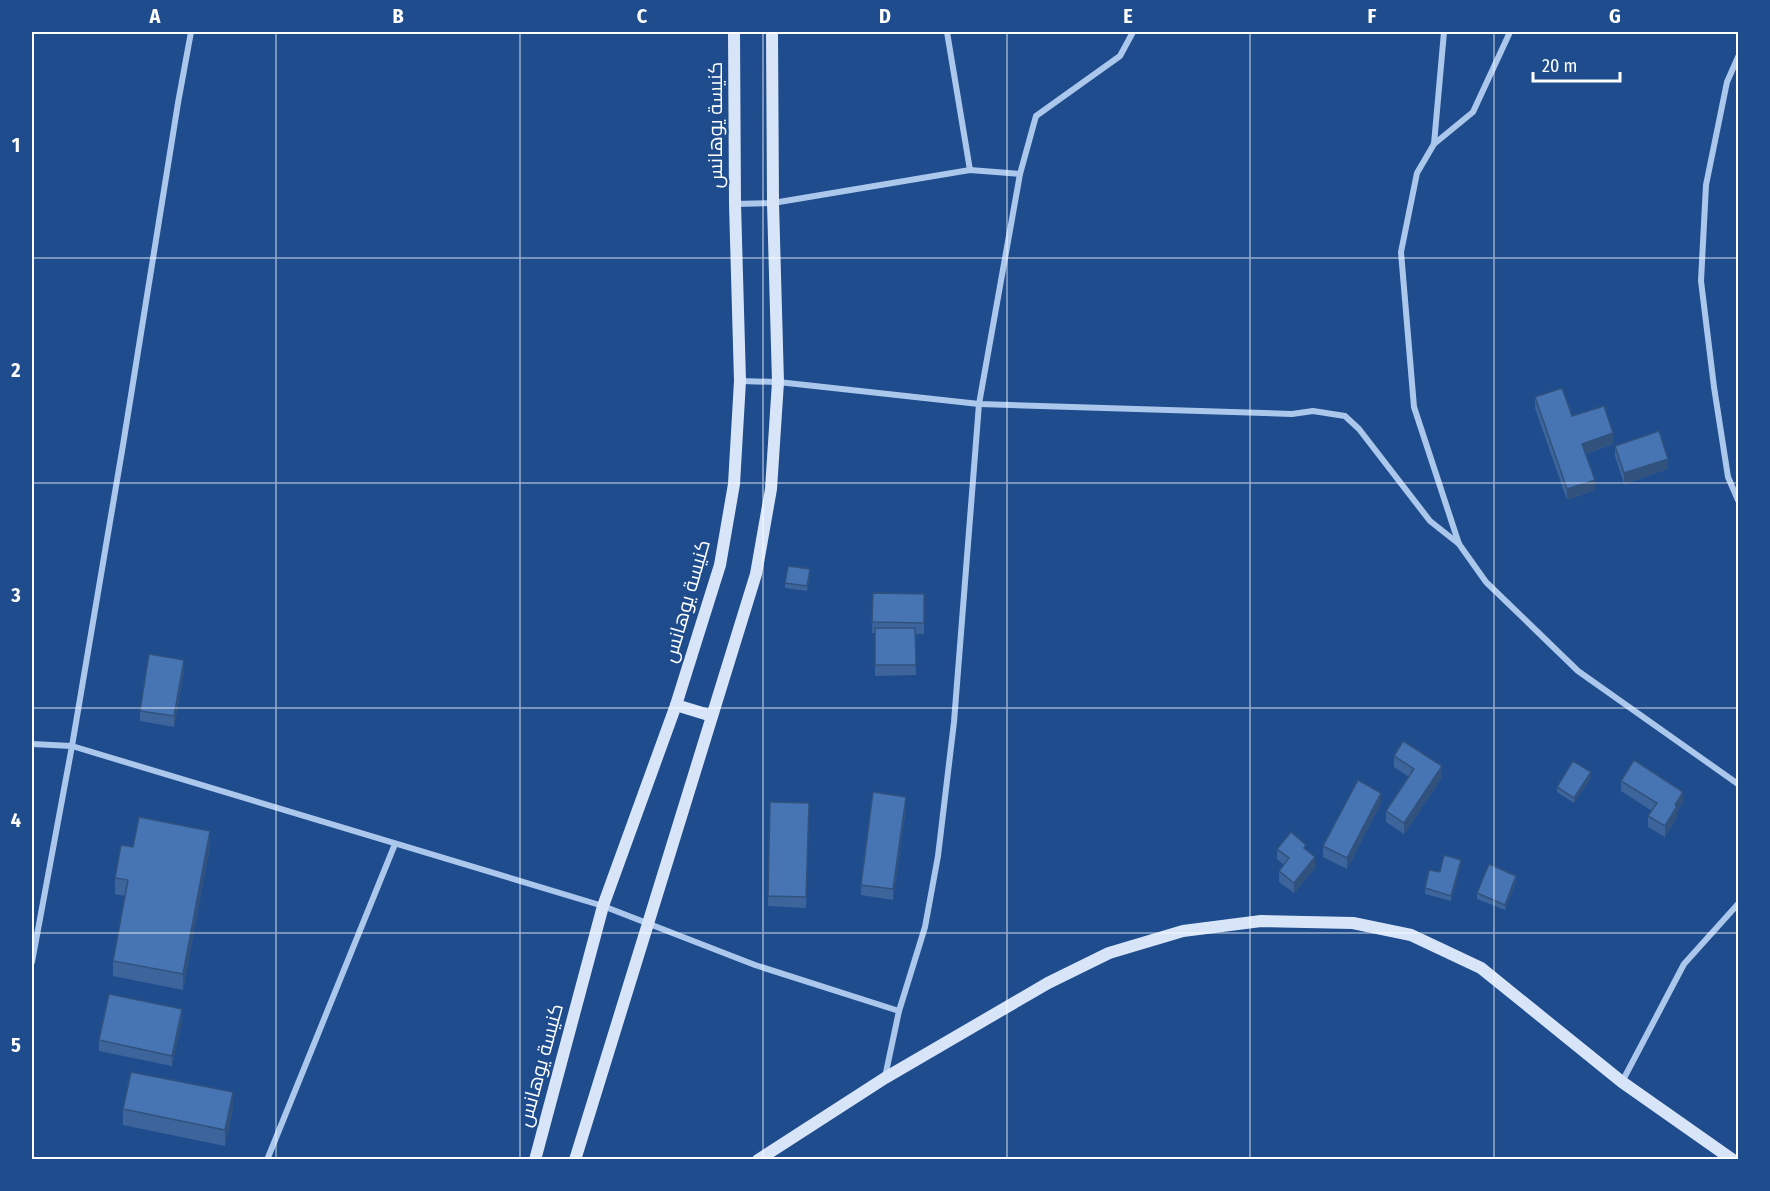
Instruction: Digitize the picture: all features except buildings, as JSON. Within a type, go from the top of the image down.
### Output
[{"type":"street","points":[[32,962],[72,746],[191,32]]},
{"type":"street","name":"كنيسة يوهانس","points":[[535,1160],[603,906],[676,705],[720,565],[734,484],[740,381],[735,204],[734,32]]},
{"type":"street","points":[[575,1160],[756,574],[771,489],[778,382],[771,32]]},
{"type":"street","points":[[947,32],[970,170]]},
{"type":"street","points":[[885,1078],[899,1011],[925,927],[938,856],[954,722],[979,404],[1020,174],[1036,116],[1120,56],[1133,32]]},
{"type":"street","points":[[1434,144],[1444,32]]},
{"type":"street","points":[[1510,32],[1473,112],[1434,144],[1417,173],[1401,252],[1414,407],[1460,544],[1486,582],[1578,671],[1738,784]]},
{"type":"street","points":[[1738,57],[1727,82],[1706,184],[1701,281],[1728,477],[1738,500]]},
{"type":"street","points":[[735,204],[773,203],[970,170],[1020,174]]},
{"type":"street","points":[[740,381],[778,382],[979,404],[1292,414],[1313,411],[1345,416],[1359,429],[1430,521],[1460,544]]},
{"type":"street","points":[[676,705],[712,716]]},
{"type":"street","points":[[32,744],[72,746],[603,906],[755,965],[899,1011]]},
{"type":"street","points":[[267,1160],[395,844]]},
{"type":"street","points":[[1622,1082],[1684,964],[1738,904]]},
{"type":"street","points":[[758,1160],[885,1078],[1048,983],[1109,953],[1183,931],[1261,921],[1353,923],[1411,935],[1481,968],[1622,1082],[1733,1160]]}]
